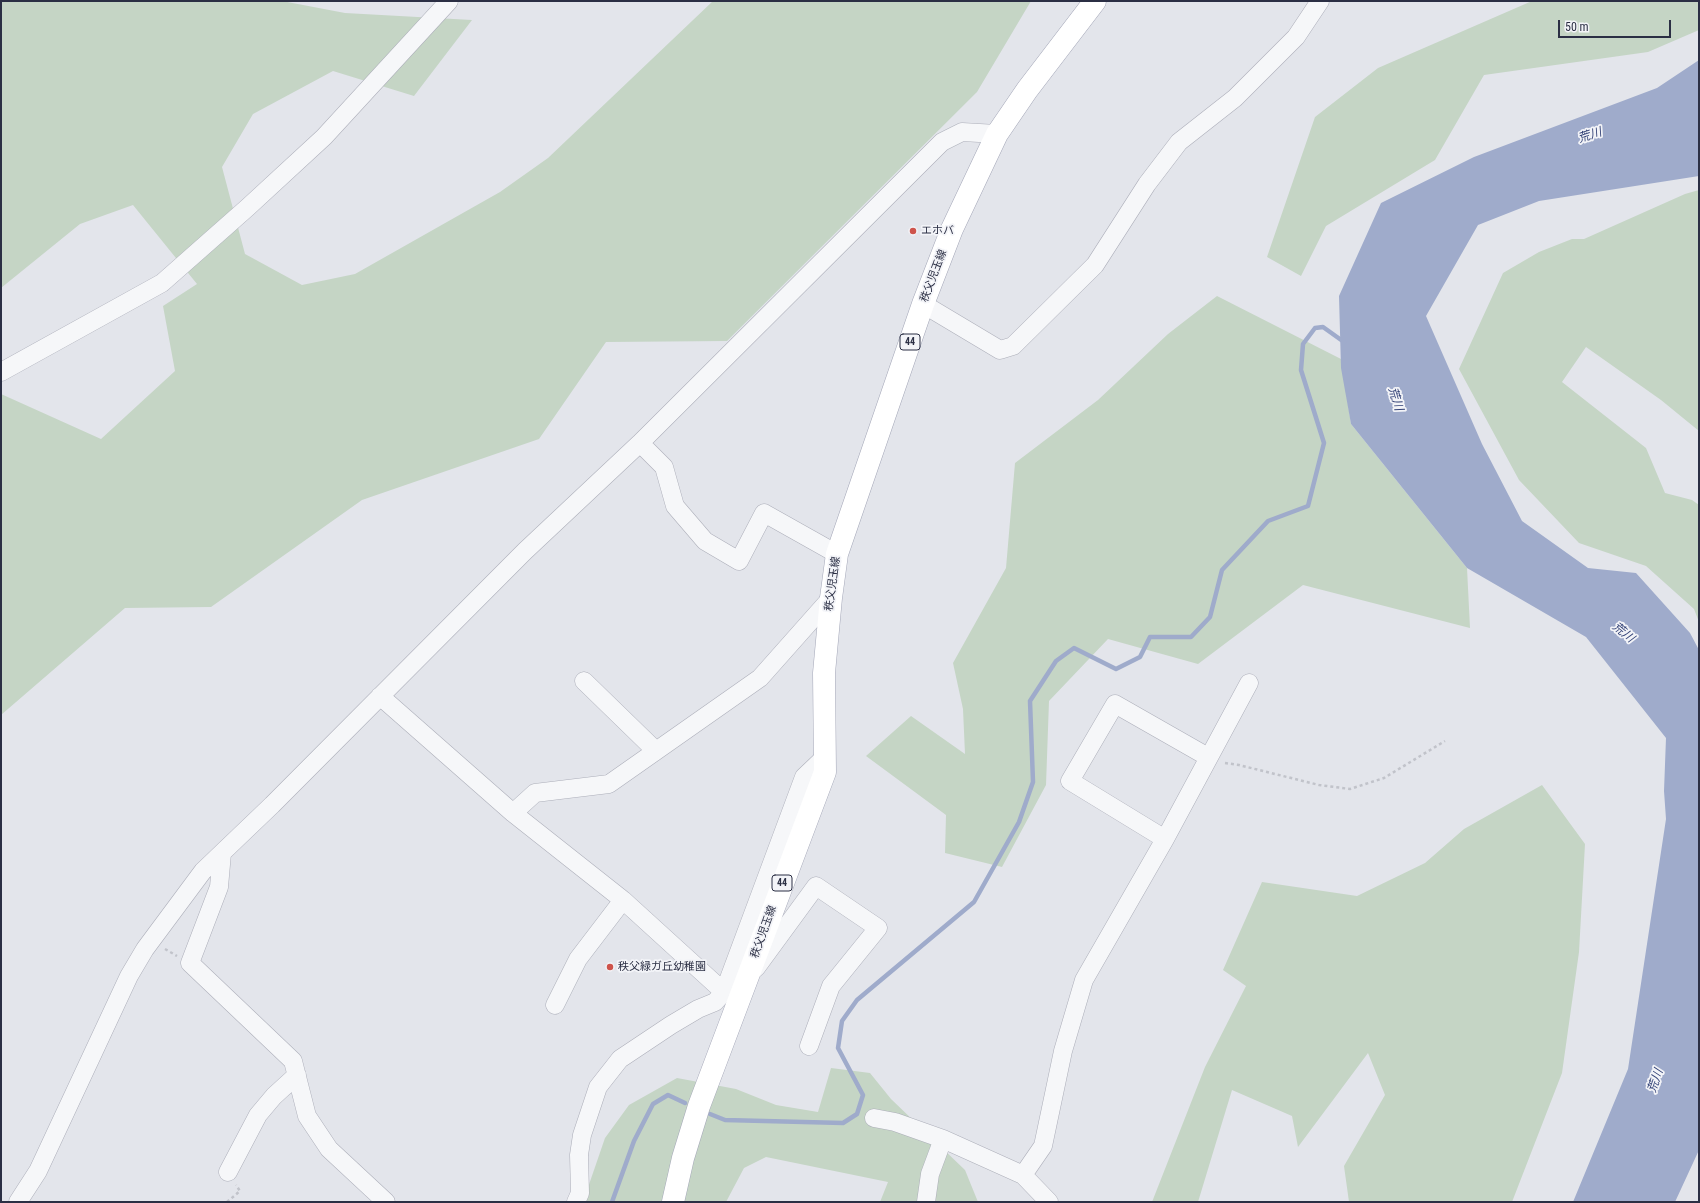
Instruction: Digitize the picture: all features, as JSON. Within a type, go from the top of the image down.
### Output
[{"type":"main road","name":"秩父児玉線","points":[[673,1202],[683,1158],[698,1106],[825,772],[824,673],[837,554],[923,304],[952,229],[997,134],[1026,90],[1095,1]]},
{"type":"street","points":[[1,372],[162,283],[324,137],[449,1]]},
{"type":"street","points":[[923,304],[1000,350],[1013,346],[1094,265],[1147,184],[1179,142],[1236,98],[1296,37],[1320,1]]},
{"type":"street","points":[[18,1202],[38,1170],[129,976],[150,942],[203,871],[272,805],[525,551],[640,443],[942,142],[962,132],[997,134]]},
{"type":"street","points":[[640,443],[664,466],[676,506],[705,541],[739,561],[764,512],[837,554]]},
{"type":"street","points":[[513,813],[535,793],[609,784],[760,678],[831,598]]},
{"type":"street","points":[[584,681],[656,751]]},
{"type":"street","points":[[1023,1175],[1043,1146],[1063,1051],[1084,980],[1165,839],[1249,683]]},
{"type":"street","points":[[380,696],[513,813],[623,900],[724,992]]},
{"type":"street","points":[[1165,839],[1070,781],[1115,704],[1208,757]]},
{"type":"street","points":[[576,1202],[580,1193],[579,1156],[582,1135],[598,1088],[620,1059],[671,1025],[698,1009],[715,1002],[724,992],[804,777],[825,757]]},
{"type":"street","points":[[222,853],[219,887],[190,963],[293,1061],[307,1116],[329,1149],[386,1202]]},
{"type":"street","points":[[747,979],[816,886],[878,928],[831,986],[809,1046]]},
{"type":"street","points":[[555,1005],[578,959],[623,900]]},
{"type":"street","points":[[228,1172],[258,1115],[274,1096],[297,1075]]},
{"type":"street","points":[[874,1118],[895,1122],[943,1140],[1023,1175],[1049,1202]]},
{"type":"street","points":[[926,1202],[930,1174],[943,1140]]},
{"type":"path","points":[[1200,775],[1221,762],[1319,785],[1350,789],[1384,778],[1445,741]]},
{"type":"path","points":[[150,942],[190,963]]},
{"type":"green space","points":[[1,1],[282,1],[345,13],[472,20],[414,96],[333,71],[253,114],[222,167],[245,254],[302,285],[355,274],[500,192],[548,158],[713,1],[1031,1],[977,92],[727,341],[606,342],[539,439],[362,500],[211,607],[125,608],[1,715],[1,394],[101,439],[175,371],[163,306],[197,284],[133,205],[80,224],[1,288]]},
{"type":"green space","points":[[1532,1],[1699,1],[1699,30],[1648,52],[1484,75],[1435,160],[1326,226],[1301,276],[1267,257],[1315,117],[1378,68]]},
{"type":"green space","points":[[1699,190],[1699,431],[1661,400],[1586,347],[1562,382],[1646,448],[1665,493],[1692,500],[1699,505],[1699,622],[1694,609],[1646,566],[1579,543],[1519,480],[1459,369],[1503,273],[1539,252],[1572,239],[1584,239],[1685,194]]},
{"type":"green space","points":[[1217,296],[1341,359],[1351,424],[1467,568],[1470,628],[1303,585],[1198,664],[1108,639],[1049,701],[1046,785],[1002,867],[945,853],[946,815],[866,756],[911,716],[965,754],[963,709],[953,663],[1006,568],[1015,463],[1098,400],[1168,334]]},
{"type":"green space","points":[[1542,785],[1585,844],[1579,952],[1562,1073],[1512,1202],[1349,1202],[1344,1166],[1385,1095],[1368,1053],[1298,1147],[1292,1116],[1232,1090],[1198,1202],[1152,1202],[1205,1067],[1246,986],[1223,970],[1262,882],[1357,896],[1425,863],[1464,829]]},
{"type":"green space","points":[[831,1068],[870,1073],[891,1099],[965,1170],[978,1202],[880,1202],[888,1182],[766,1157],[744,1168],[726,1202],[583,1202],[605,1138],[629,1105],[677,1078],[736,1089],[776,1105],[818,1112]]},
{"type":"water","name":"荒川","points":[[1699,60],[1699,176],[1539,201],[1478,225],[1426,316],[1482,444],[1522,521],[1588,568],[1636,573],[1690,633],[1699,650],[1699,1150],[1675,1202],[1573,1202],[1628,1069],[1666,819],[1664,791],[1666,738],[1586,637],[1467,568],[1351,424],[1341,368],[1339,296],[1381,203],[1474,157],[1657,88]]},
{"type":"waterway","points":[[710,1114],[725,1120],[843,1123],[857,1114],[863,1095],[838,1048],[842,1021],[857,1000],[974,902],[1019,822],[1033,782],[1030,701],[1056,661],[1074,648],[1116,669],[1140,657],[1150,637],[1191,637],[1210,617],[1222,570],[1268,521],[1308,506],[1324,443],[1301,370],[1303,344],[1315,328],[1323,327],[1344,342]]},
{"type":"waterway","points":[[612,1202],[634,1141],[653,1104],[668,1095],[685,1103]]},
{"type":"place","name":"エホバ","points":[[913,231]]},
{"type":"place","name":"秩父緑ガ丘幼稚園","points":[[610,967]]}]
